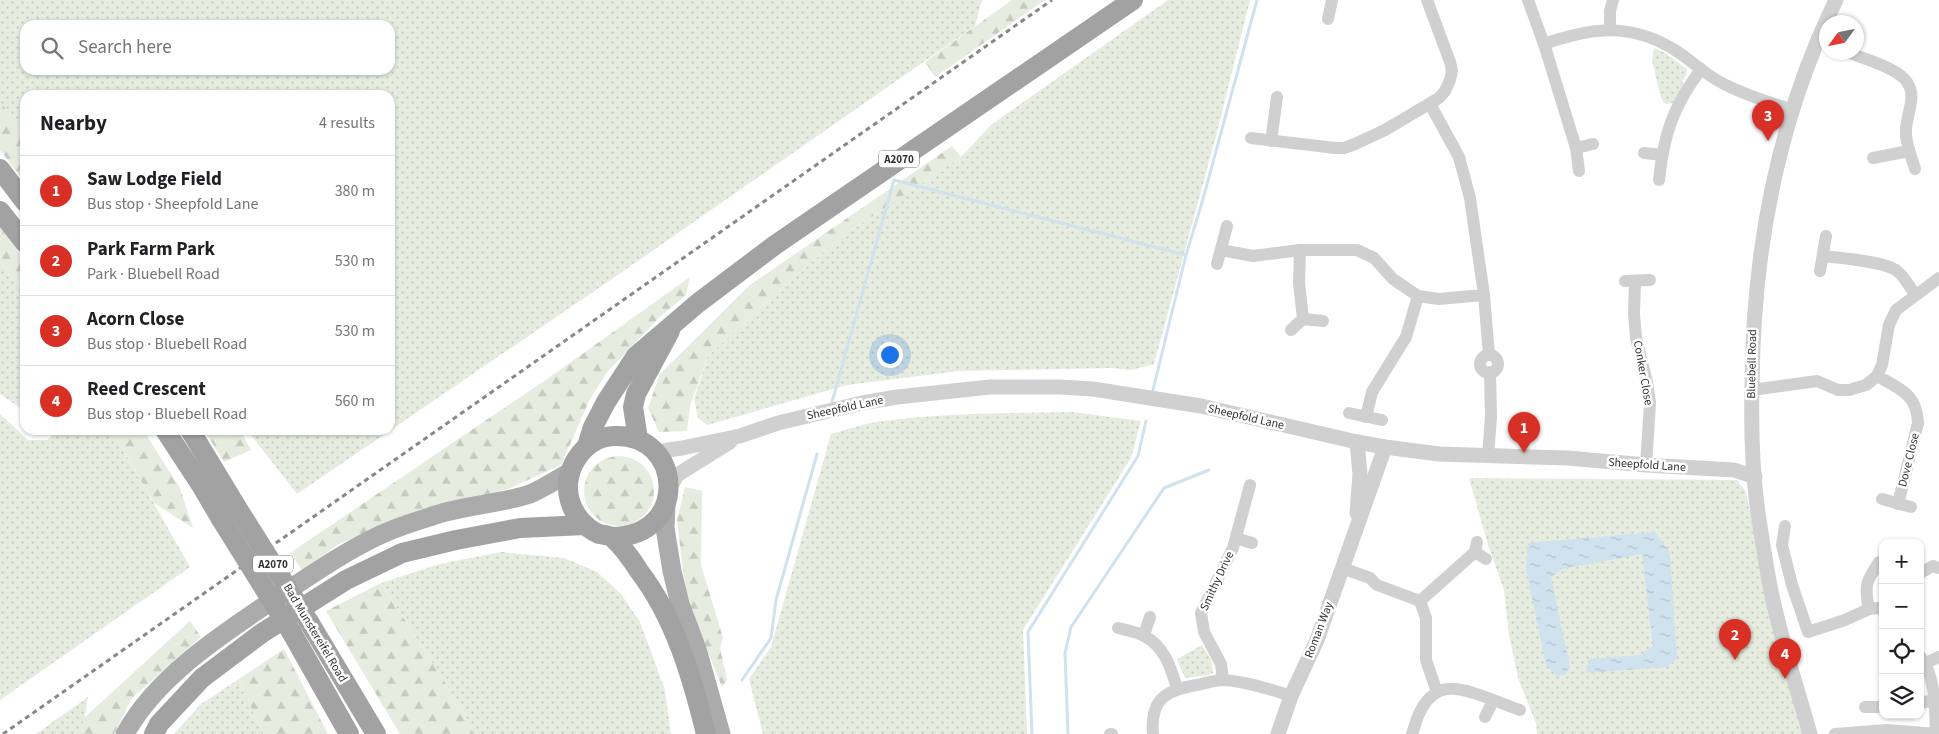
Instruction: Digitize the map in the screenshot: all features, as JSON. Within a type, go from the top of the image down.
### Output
[{"type":"highway","name":"A2070","points":[[587,446],[593,427],[606,402],[636,356],[698,303],[775,245],[1133,0]]},
{"type":"highway","points":[[0,169],[20,195]]},
{"type":"highway","points":[[0,211],[20,237]]},
{"type":"highway","name":"A2070","points":[[638,440],[633,407],[636,394],[672,327]]},
{"type":"highway","name":"Bad Munstereifel Road","points":[[168,435],[292,633],[349,734]]},
{"type":"highway","name":"Bad Munstereifel Road","points":[[193,435],[376,734]]},
{"type":"highway","points":[[625,436],[648,445],[657,453],[664,464],[668,476],[668,497],[659,517],[644,530],[626,537],[612,537],[598,533],[586,526],[576,514],[570,501],[567,486],[576,458],[587,446],[599,439],[625,436]]},
{"type":"highway","points":[[154,734],[159,724],[202,678],[262,633],[346,580],[402,553],[456,540],[520,528],[586,526]]},
{"type":"highway","points":[[612,537],[640,572],[665,610],[684,657],[706,734]]},
{"type":"main road","points":[[125,734],[157,691],[185,664],[238,624],[350,551],[381,535],[447,511],[492,503],[531,493],[570,472]]},
{"type":"main road","points":[[668,497],[665,528],[672,571],[680,604],[697,649],[721,734]]},
{"type":"street","points":[[1328,19],[1332,0]]},
{"type":"street","points":[[1252,138],[1344,148],[1386,130],[1430,104],[1445,91],[1452,71],[1427,0]]},
{"type":"street","points":[[1528,0],[1544,44],[1576,148],[1579,171]]},
{"type":"street","points":[[1610,29],[1610,11],[1613,0]]},
{"type":"street","name":"Bluebell Road","points":[[1831,15],[1836,0]]},
{"type":"street","points":[[1544,44],[1574,34],[1610,29],[1635,33],[1665,44],[1721,83],[1793,110]]},
{"type":"street","name":"Bluebell Road","points":[[1810,734],[1771,592],[1759,520],[1755,477],[1752,390],[1754,303],[1762,236],[1775,171],[1793,110],[1819,50]]},
{"type":"street","points":[[1864,59],[1893,70],[1902,76],[1907,83],[1912,100],[1906,134],[1915,169]]},
{"type":"street","points":[[1659,180],[1662,155],[1678,103],[1701,70]]},
{"type":"street","points":[[1271,141],[1277,97]]},
{"type":"street","points":[[1430,104],[1454,147],[1463,169],[1470,198],[1484,295],[1489,355],[1497,359],[1498,364],[1495,370],[1490,372],[1491,417],[1488,456]]},
{"type":"street","points":[[1576,148],[1593,144]]},
{"type":"street","points":[[1873,158],[1910,151]]},
{"type":"street","points":[[1644,153],[1662,155]]},
{"type":"street","points":[[1217,264],[1227,226]]},
{"type":"street","points":[[1820,271],[1826,236]]},
{"type":"street","points":[[1221,250],[1253,256],[1300,250],[1356,250],[1374,258],[1403,287],[1418,296],[1439,299],[1484,295]]},
{"type":"street","points":[[1300,250],[1299,283],[1303,319]]},
{"type":"street","points":[[1823,256],[1884,265],[1895,270],[1903,277],[1915,295]]},
{"type":"street","points":[[1752,390],[1817,381],[1838,390],[1849,390],[1866,386],[1877,376],[1882,365],[1888,325],[1892,317],[1903,304],[1939,278]]},
{"type":"street","name":"Conker Close","points":[[1646,465],[1650,403],[1636,338],[1630,280],[1650,280]]},
{"type":"street","points":[[1366,417],[1372,392],[1406,337],[1418,296]]},
{"type":"street","points":[[1291,330],[1303,319],[1323,321]]},
{"type":"street","name":"Dove Close","points":[[1877,376],[1907,394],[1918,412],[1918,423],[1898,504]]},
{"type":"street","name":"Sheepfold Lane","points":[[657,453],[740,436],[778,423],[862,403],[897,397],[990,387],[1060,387],[1093,389],[1201,406],[1357,442],[1439,454],[1568,458],[1734,470],[1755,477]]},
{"type":"street","points":[[1349,413],[1382,420]]},
{"type":"street","name":"Sheepfold Lane","points":[[668,497],[678,474],[740,436]]},
{"type":"street","name":"Roman Way","points":[[1356,525],[1360,474],[1357,442]]},
{"type":"street","name":"Roman Way","points":[[1278,734],[1291,696],[1317,640],[1385,447]]},
{"type":"street","name":"Smithy Drive","points":[[1223,680],[1221,664],[1204,632],[1201,613],[1230,554],[1250,485]]},
{"type":"street","name":"Dove Close","points":[[1882,499],[1911,507]]},
{"type":"street","points":[[1785,526],[1782,545],[1792,585],[1808,632],[1878,608],[1866,594],[1867,581],[1879,562]]},
{"type":"street","name":"Smithy Drive","points":[[1236,538],[1252,543]]},
{"type":"street","points":[[1420,601],[1476,547],[1486,559]]},
{"type":"street","points":[[1924,571],[1933,566],[1939,568]]},
{"type":"street","points":[[1342,568],[1370,578],[1377,585],[1420,601]]},
{"type":"street","points":[[1420,601],[1426,618],[1426,660],[1437,692]]},
{"type":"street","points":[[1144,635],[1150,617]]},
{"type":"street","points":[[1118,628],[1144,635],[1156,644],[1166,658],[1177,688]]},
{"type":"street","points":[[1924,660],[1939,658]]},
{"type":"street","points":[[1835,734],[1887,730],[1918,734],[1938,734],[1935,700],[1924,663]]},
{"type":"street","points":[[1154,734],[1153,713],[1157,705],[1177,688],[1223,680],[1270,688],[1291,696]]},
{"type":"street","points":[[1412,734],[1421,709],[1428,699],[1437,692],[1448,688],[1461,690],[1520,710]]},
{"type":"street","points":[[1924,702],[1935,700]]},
{"type":"street","points":[[1485,717],[1493,701]]},
{"type":"street","points":[[1865,707],[1879,707]]},
{"type":"street","points":[[1853,733],[1869,734]]},
{"type":"green space","points":[[0,0],[982,0],[975,26],[612,279],[395,427],[395,90],[20,90],[20,141],[0,115]]},
{"type":"green space","points":[[1012,0],[1045,0],[935,77],[925,62]]},
{"type":"green space","points":[[1168,0],[1250,0],[1216,136],[1154,364],[1131,370],[1112,368],[959,371],[847,385],[707,425],[698,418],[694,399],[708,356],[753,314],[838,239],[961,157],[991,125]]},
{"type":"green space","points":[[1654,48],[1665,53],[1687,69],[1687,74],[1682,82],[1684,84],[1673,103],[1664,103],[1660,95],[1652,60]]},
{"type":"green space","points":[[0,102],[20,125],[20,176],[0,150]]},
{"type":"green space","points":[[952,146],[961,157],[838,239],[708,356],[690,406],[687,431],[659,432],[648,408],[660,374],[750,285]]},
{"type":"green space","points":[[0,227],[20,254],[20,291],[0,261]]},
{"type":"green space","points":[[0,261],[20,291],[20,408],[0,394]]},
{"type":"green space","points":[[690,277],[686,295],[661,316],[608,371],[590,399],[561,465],[508,489],[396,521],[339,544],[302,570],[290,553],[550,377]]},
{"type":"green space","points":[[1072,412],[1141,421],[1131,458],[1023,630],[1027,734],[763,734],[749,679],[771,647],[831,434],[876,422],[900,419],[973,414]]},
{"type":"green space","points":[[0,414],[20,433],[20,435],[28,440],[47,440],[52,435],[115,435],[190,567],[0,700]]},
{"type":"green space","points":[[115,435],[146,435],[180,488],[193,528],[154,503]]},
{"type":"green space","points":[[207,435],[243,435],[251,450],[224,462]]},
{"type":"green space","points":[[251,435],[383,435],[297,494]]},
{"type":"green space","points":[[619,456],[638,462],[648,472],[654,491],[648,510],[638,520],[619,526],[600,520],[590,510],[584,491],[590,472],[600,462]]},
{"type":"green space","points":[[1469,478],[1737,480],[1746,492],[1771,616],[1803,734],[1537,734],[1536,723],[1518,678],[1509,635],[1504,590],[1489,548]]},
{"type":"green space","points":[[685,487],[702,491],[701,565],[723,638],[720,648],[727,680],[722,687],[686,597],[677,520]]},
{"type":"green space","points":[[501,552],[564,558],[597,572],[621,594],[640,622],[665,690],[671,734],[474,734],[462,709],[381,583],[440,564]]},
{"type":"green space","points":[[381,583],[462,709],[474,734],[400,734],[326,611]]},
{"type":"green space","points":[[190,621],[201,637],[132,698],[114,734],[82,734],[83,719]]},
{"type":"green space","points":[[1202,645],[1211,659],[1213,673],[1185,678],[1177,659]]},
{"type":"green space","points":[[284,649],[328,734],[264,734],[259,726],[239,679]]},
{"type":"green space","points":[[239,679],[264,734],[174,734],[201,704]]},
{"type":"green space","points":[[88,697],[82,734],[36,734]]},
{"type":"water","points":[[1655,532],[1670,553],[1677,659],[1667,667],[1586,673],[1589,659],[1641,655],[1653,646],[1642,554],[1562,569],[1551,577],[1570,667],[1565,675],[1557,676],[1546,665],[1526,569],[1528,543]]},
{"type":"waterway","points":[[1152,394],[1186,255],[1257,0]]},
{"type":"waterway","points":[[832,402],[894,180],[1186,255]]},
{"type":"waterway","points":[[1032,734],[1028,632],[1138,456],[1146,421]]},
{"type":"waterway","points":[[742,680],[771,638],[776,600],[817,454]]},
{"type":"waterway","points":[[1068,734],[1065,653],[1071,627],[1164,488],[1209,470]]},
{"type":"railway","points":[[3,734],[1052,0]]},
{"type":"place","name":"Acorn Close","points":[[1768,141]]},
{"type":"place","name":"Saw Lodge Field","points":[[1524,453]]},
{"type":"place","name":"Park Farm Park","points":[[1735,660]]},
{"type":"place","name":"Reed Crescent","points":[[1785,679]]}]
